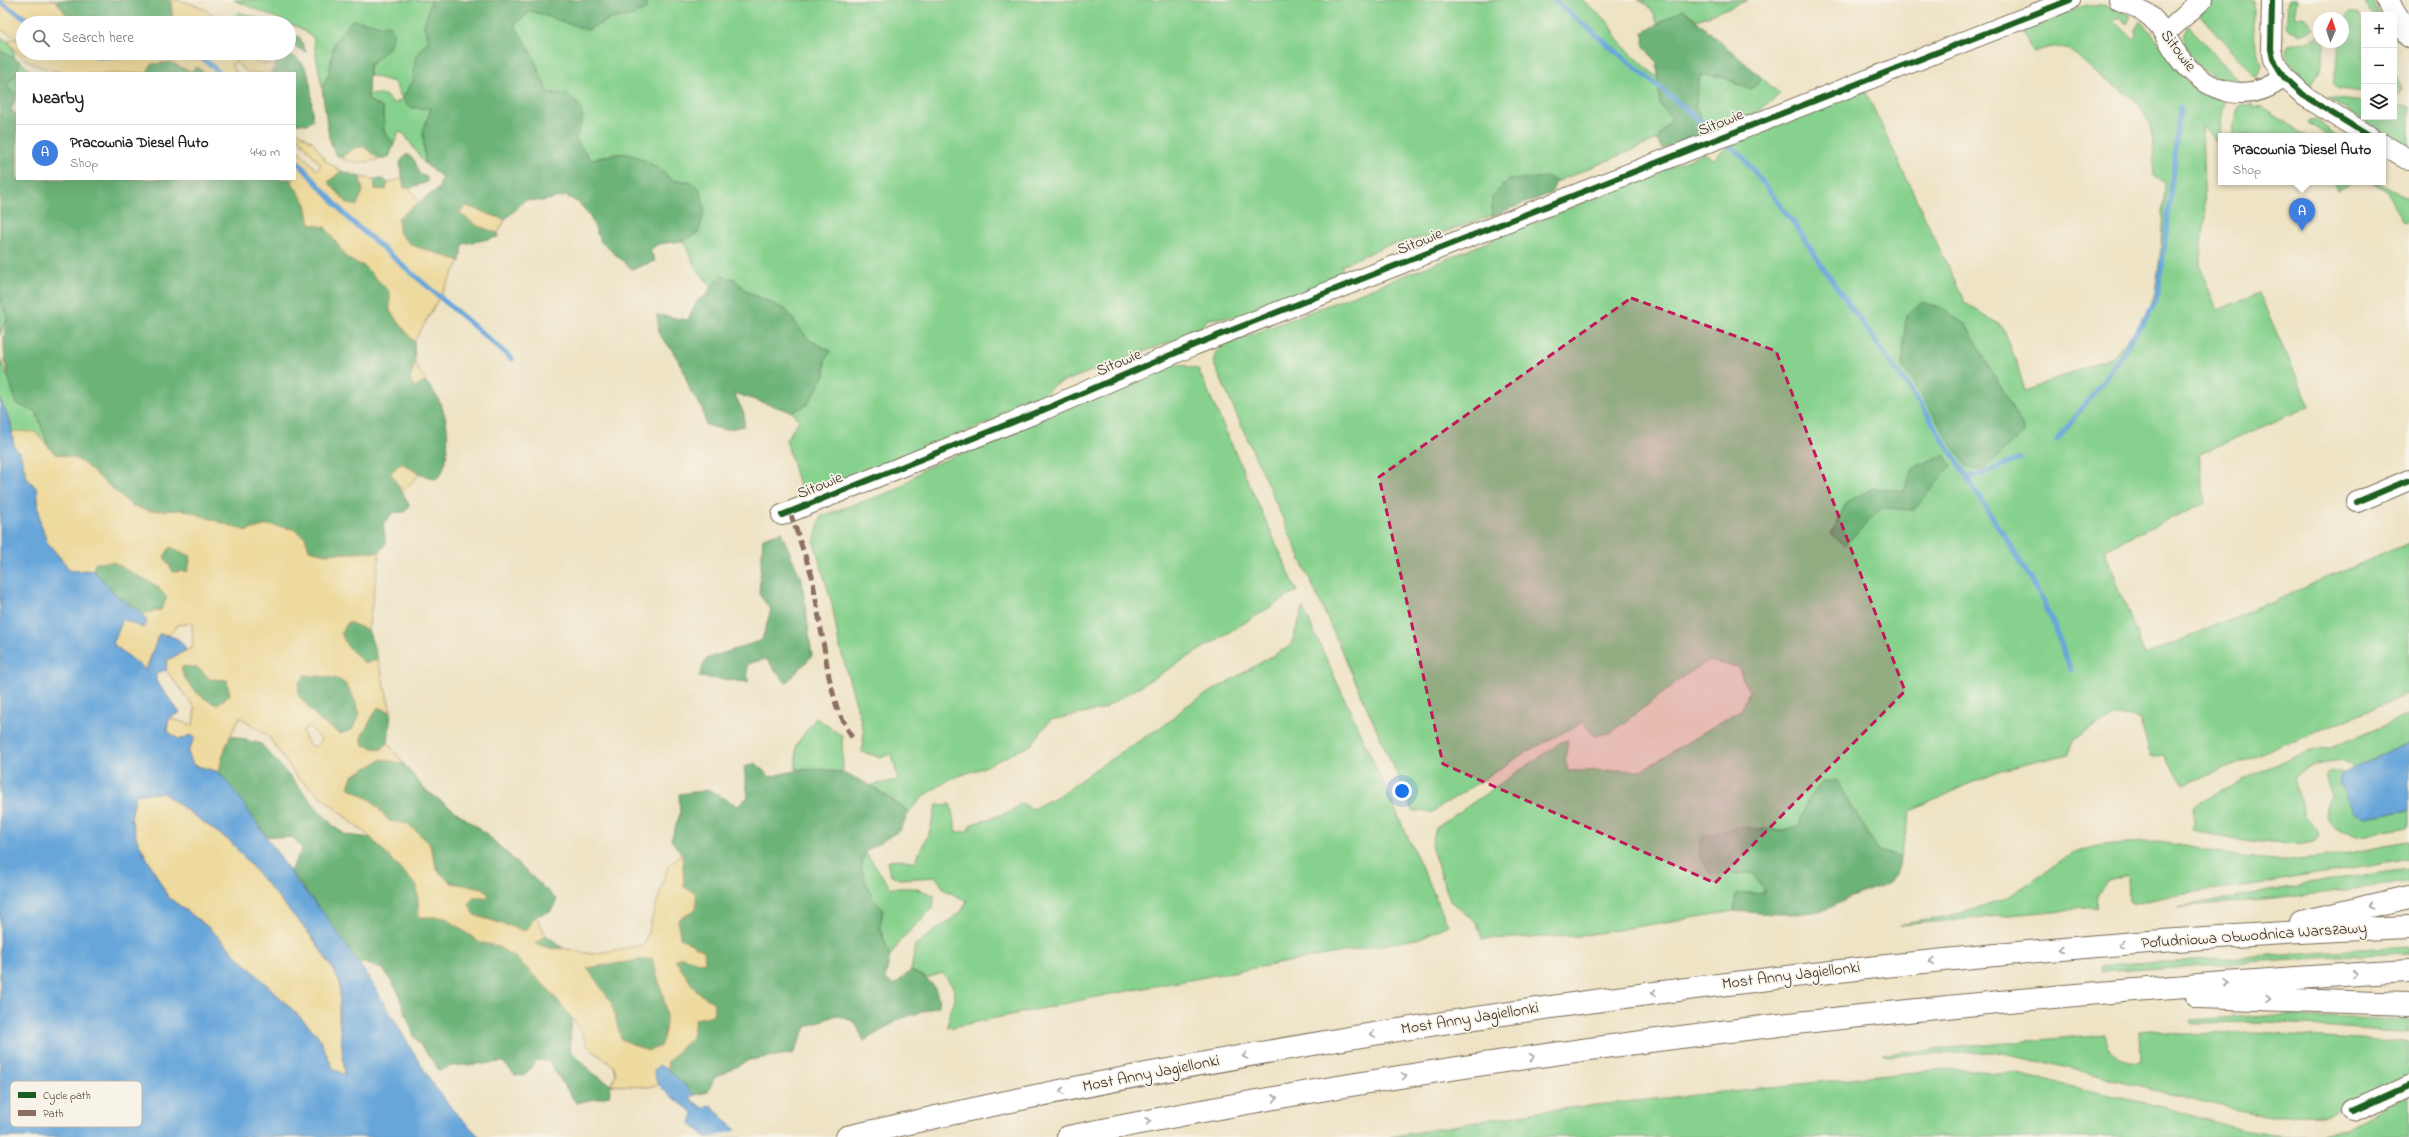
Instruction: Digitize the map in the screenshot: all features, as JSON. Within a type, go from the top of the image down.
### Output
[{"type":"main road","points":[[2387,0],[2409,36]]},
{"type":"main road","points":[[2245,935],[2409,897]]},
{"type":"main road","name":"Południowa Obwodnica Warszawy","points":[[2100,946],[2245,935],[2409,927]]},
{"type":"main road","name":"Most Anny Jagiellonki","points":[[847,1137],[1128,1078],[1465,1019],[1693,988],[1883,966],[2100,946]]},
{"type":"main road","points":[[1068,1137],[1352,1084],[1579,1050],[1807,1020],[2103,992],[2409,971]]},
{"type":"main road","points":[[2103,992],[2340,1003],[2409,1004]]},
{"type":"street","name":"Sitowie","points":[[782,515],[1043,410],[1201,342],[2070,0]]},
{"type":"street","name":"Sitowie","points":[[2119,0],[2136,7],[2151,17],[2166,34],[2188,68],[2215,88],[2234,93],[2252,92],[2273,86],[2284,77]]},
{"type":"street","points":[[2166,34],[2202,0]]},
{"type":"street","points":[[2272,0],[2271,49],[2273,59],[2284,77],[2306,97],[2364,133]]},
{"type":"street","points":[[2386,146],[2409,160]]},
{"type":"street","points":[[2357,502],[2409,480]]},
{"type":"street","points":[[2354,1111],[2409,1086]]},
{"type":"highlighted area","points":[[1631,298],[1776,351],[1905,691],[1715,883],[1443,764],[1379,477]]},
{"type":"green space","points":[[55,0],[171,0],[172,16],[68,16]]},
{"type":"green space","points":[[234,0],[431,0],[424,26],[429,40],[424,46],[413,81],[402,98],[411,108],[431,108],[423,131],[425,164],[404,134],[399,132],[394,144],[384,131],[383,108],[368,100],[368,94],[385,95],[394,104],[402,99],[394,82],[369,75],[369,66],[390,47],[334,43],[329,74],[322,88],[313,37],[296,26],[296,16],[272,16]]},
{"type":"green space","points":[[431,0],[646,0],[646,9],[634,15],[610,19],[587,30],[532,11],[514,24],[529,48],[548,93],[568,94],[579,105],[582,120],[576,140],[591,160],[612,155],[626,154],[641,158],[648,162],[662,171],[673,181],[690,181],[700,189],[705,209],[699,232],[683,241],[658,244],[650,250],[655,261],[632,269],[601,242],[590,216],[579,203],[566,196],[542,201],[525,200],[505,220],[466,206],[478,226],[498,233],[498,237],[463,244],[460,261],[411,245],[399,233],[398,218],[439,188],[442,177],[425,164],[423,131],[431,108],[411,108],[402,99],[413,81],[416,55],[429,40],[424,26]]},
{"type":"green space","points":[[646,0],[1582,0],[1608,22],[1623,46],[1658,78],[1660,105],[1672,118],[1657,140],[1556,182],[1549,177],[1491,207],[1492,216],[1435,235],[1385,246],[1342,265],[1343,282],[1250,315],[1208,319],[1197,332],[1054,385],[1034,405],[802,496],[786,440],[799,420],[792,412],[807,404],[825,375],[825,360],[830,351],[809,340],[786,310],[748,292],[734,279],[721,276],[711,286],[696,268],[683,241],[699,232],[690,181],[673,181],[648,163],[626,154],[612,155],[591,160],[576,140],[583,116],[568,94],[548,93],[529,48],[514,24],[532,11],[587,30],[610,19],[634,15],[646,9]]},
{"type":"green space","points":[[1638,0],[1748,0],[1697,20],[1683,9],[1658,25],[1651,10],[1646,4]]},
{"type":"green space","points":[[2212,0],[2253,0],[2253,33],[2262,66],[2257,79],[2201,16],[2202,9]]},
{"type":"green space","points":[[2289,0],[2297,0],[2294,16],[2306,18],[2313,28],[2300,34],[2288,29],[2286,25]]},
{"type":"green space","points":[[2363,0],[2373,0],[2378,12],[2370,12]]},
{"type":"green space","points":[[2087,5],[2103,5],[2131,15],[2127,24],[2119,17],[2113,20],[2132,39],[2136,37],[2135,30],[2140,21],[2151,33],[2186,81],[2200,91],[2224,101],[2220,133],[2218,133],[2218,144],[2202,126],[2205,217],[2200,267],[2217,310],[2259,294],[2310,406],[2198,455],[2205,502],[2104,549],[2145,655],[2409,543],[2409,694],[2183,785],[2164,755],[2151,757],[2140,719],[2116,715],[2073,739],[2069,754],[1997,771],[1911,811],[1900,857],[1878,851],[1837,780],[1807,801],[1799,826],[1785,831],[1736,827],[1733,874],[1752,873],[1766,892],[1735,894],[1734,911],[1579,936],[1482,939],[1477,923],[1450,901],[1431,846],[1436,828],[1561,742],[1568,740],[1565,759],[1568,771],[1642,770],[1742,709],[1749,692],[1738,667],[1708,661],[1676,681],[1670,688],[1611,732],[1595,736],[1583,722],[1526,752],[1432,812],[1413,811],[1214,364],[1216,352],[1224,345],[1424,268],[1704,153],[1714,159],[1737,138],[1864,88],[1965,303],[2003,327],[2017,364],[2025,391],[2113,356],[2148,315],[2155,292],[2160,257],[2165,183],[2154,176],[2152,135],[2148,121],[2139,106],[2127,94],[2094,71],[2074,54],[2063,48],[2050,47],[2032,52],[2021,26]],"holes":[[[1902,365],[2022,425],[2023,433],[1981,471],[1935,416]],[[1914,467],[1914,510],[1882,507],[1873,488],[1904,491]]]},
{"type":"green space","points":[[1683,9],[1762,78],[1751,90],[1720,76],[1700,75],[1695,106],[1709,133],[1662,149],[1657,140],[1672,118],[1660,105],[1657,64],[1644,46],[1643,33]]},
{"type":"green space","points":[[2350,11],[2358,14],[2361,18],[2361,92],[2339,89],[2333,83],[2340,48],[2349,48]]},
{"type":"green space","points":[[239,12],[251,16],[235,16]]},
{"type":"green space","points":[[352,20],[391,26],[393,32],[393,38],[388,49],[369,66],[368,100],[383,108],[384,131],[394,144],[389,157],[379,159],[364,147],[355,148],[341,158],[335,154],[329,137],[322,88],[329,74],[334,43]]},
{"type":"green space","points":[[2188,25],[2239,82],[2228,82],[2217,78],[2197,65],[2185,46],[2184,35]]},
{"type":"green space","points":[[296,36],[300,38],[306,52],[296,47]]},
{"type":"green space","points":[[0,37],[13,48],[14,59],[0,51]]},
{"type":"green space","points":[[2313,39],[2313,48],[2324,48],[2320,68],[2310,86],[2288,61],[2286,50],[2289,45]]},
{"type":"green space","points":[[0,51],[20,61],[17,72],[6,86],[16,94],[11,110],[16,114],[16,180],[291,180],[306,204],[310,224],[325,227],[348,259],[364,266],[390,292],[390,311],[414,342],[415,364],[410,379],[414,387],[426,382],[438,399],[445,417],[448,436],[443,469],[441,474],[436,479],[420,474],[401,464],[392,473],[409,505],[405,512],[394,512],[383,524],[386,543],[380,552],[325,554],[309,550],[305,537],[268,525],[246,531],[184,510],[149,511],[132,506],[84,464],[74,458],[55,454],[48,445],[36,412],[17,404],[5,361],[4,341],[7,318],[0,296]]},
{"type":"green space","points":[[296,59],[304,66],[308,74],[310,85],[313,120],[307,124],[296,123],[296,72],[271,72],[276,65],[275,60],[296,60]]},
{"type":"green space","points":[[20,61],[31,72],[17,72]]},
{"type":"green space","points":[[170,62],[180,68],[201,68],[204,72],[147,72],[151,64]]},
{"type":"green space","points":[[16,74],[16,94],[6,86]]},
{"type":"green space","points":[[1700,75],[1720,76],[1751,90],[1762,78],[1780,94],[1744,122],[1709,133],[1695,106]]},
{"type":"green space","points":[[2397,77],[2403,88],[2401,93],[2397,94]]},
{"type":"green space","points":[[2327,98],[2361,102],[2361,119]]},
{"type":"green space","points":[[2252,104],[2252,107],[2263,108],[2302,133],[2233,133],[2238,107],[2240,105]]},
{"type":"green space","points":[[2397,105],[2409,107],[2409,148],[2363,120],[2397,120]]},
{"type":"green space","points":[[2310,120],[2316,120],[2333,133],[2323,133],[2308,123]]},
{"type":"green space","points":[[407,154],[415,161],[419,174],[427,177],[427,182],[410,188],[404,188],[400,162]]},
{"type":"green space","points":[[341,171],[360,177],[363,191],[357,207],[348,204],[328,182]]},
{"type":"green space","points":[[1549,177],[1556,182],[1551,193],[1492,216],[1492,196],[1508,180]]},
{"type":"green space","points":[[374,179],[383,179],[388,183],[386,190],[375,189]]},
{"type":"green space","points":[[2334,185],[2349,185],[2337,190]]},
{"type":"green space","points":[[2377,185],[2383,185],[2409,199],[2409,221],[2403,223],[2388,192]]},
{"type":"green space","points":[[721,276],[734,279],[748,292],[786,310],[809,340],[831,351],[825,360],[825,375],[807,405],[792,412],[734,393],[744,414],[744,426],[725,430],[706,425],[702,408],[690,390],[683,369],[672,350],[659,334],[657,315],[688,320],[697,301],[707,295],[711,286]]},
{"type":"green space","points":[[0,296],[7,318],[0,335]]},
{"type":"green space","points":[[1921,302],[1939,307],[1966,325],[2022,425],[2023,433],[1981,471],[1966,466],[1902,365],[1906,316]]},
{"type":"green space","points":[[0,358],[7,376],[46,415],[48,445],[35,432],[93,570],[11,431],[11,423],[0,399]]},
{"type":"green space","points":[[1173,363],[1198,369],[1297,591],[1101,710],[1050,720],[1031,745],[982,768],[950,779],[924,796],[909,812],[871,785],[898,780],[892,754],[880,757],[862,752],[864,732],[839,644],[832,604],[814,542],[821,516],[896,490],[924,469]]},
{"type":"green space","points":[[1944,455],[1951,466],[1914,510],[1882,508],[1845,545],[1831,534],[1847,502],[1873,488],[1904,491],[1914,467]]},
{"type":"green space","points":[[781,532],[802,581],[812,656],[786,683],[766,659],[747,664],[748,682],[699,677],[706,659],[762,640],[771,610],[759,594],[763,538]]},
{"type":"green space","points":[[170,547],[191,556],[188,571],[173,572],[164,557]]},
{"type":"green space","points":[[113,561],[157,586],[167,598],[161,610],[143,614],[117,596],[93,570],[94,563]]},
{"type":"green space","points":[[1303,608],[1448,925],[1420,938],[1106,995],[948,1028],[955,995],[949,982],[942,973],[927,978],[911,971],[915,945],[961,912],[967,901],[945,890],[936,877],[899,879],[890,874],[887,862],[897,859],[915,862],[929,833],[937,805],[950,804],[957,832],[968,831],[972,824],[1010,812],[1021,803],[1032,809],[1060,795],[1097,768],[1170,721],[1186,706],[1291,645]]},
{"type":"green space","points":[[348,622],[368,630],[378,659],[365,664],[347,646],[341,633]]},
{"type":"green space","points":[[184,666],[197,667],[210,679],[227,680],[230,695],[217,705],[205,699],[194,691],[186,680],[181,668]]},
{"type":"green space","points":[[305,675],[336,679],[342,681],[347,686],[360,714],[352,730],[339,734],[319,720],[298,695],[299,683]]},
{"type":"green space","points":[[378,707],[391,712],[388,743],[381,750],[363,745],[361,737]]},
{"type":"green space","points":[[2409,715],[2409,743],[2354,767],[2339,761],[2327,762],[2309,768],[2294,778],[2304,816],[2320,833],[2319,838],[2308,842],[2293,844],[2256,842],[2191,830],[2195,822],[2193,806],[2282,762],[2317,749],[2331,748]]},
{"type":"green space","points":[[816,718],[842,736],[843,772],[796,769],[796,745]]},
{"type":"green space","points":[[232,736],[261,744],[334,827],[346,835],[371,838],[417,886],[419,917],[445,917],[479,942],[497,946],[515,957],[544,984],[572,1018],[569,1049],[593,1073],[611,1085],[609,1096],[576,1103],[548,1061],[537,1060],[524,1076],[515,1075],[503,1062],[452,1066],[439,1070],[414,1036],[397,990],[383,969],[357,961],[326,917],[290,871],[302,849],[294,838],[267,836],[219,772],[226,744]]},
{"type":"green space","points":[[382,759],[404,764],[424,789],[483,831],[557,900],[551,911],[536,916],[525,931],[474,915],[469,904],[473,897],[490,897],[483,888],[451,882],[445,878],[437,866],[429,843],[389,821],[372,801],[348,787],[352,776]]},
{"type":"green space","points":[[756,763],[770,777],[811,769],[828,770],[844,774],[860,780],[909,812],[900,830],[865,852],[861,868],[872,898],[883,909],[880,928],[890,956],[885,979],[894,985],[911,971],[923,977],[928,980],[937,993],[939,1006],[900,1019],[864,1041],[855,1022],[836,1015],[806,1027],[794,1053],[749,1060],[714,1078],[708,1092],[695,1095],[668,1070],[668,1061],[692,1037],[695,1019],[713,1015],[714,1003],[697,992],[675,960],[681,957],[705,963],[704,951],[680,938],[678,920],[696,909],[684,887],[682,854],[671,840],[680,814],[679,794],[710,790],[738,806],[748,797],[744,767]]},
{"type":"green space","points":[[2330,771],[2343,774],[2341,776],[2365,817],[2409,810],[2409,827],[2359,835],[2351,834],[2336,828],[2330,823],[2325,812],[2331,796],[2326,774]]},
{"type":"green space","points":[[1837,780],[1878,851],[1900,857],[1899,867],[1896,874],[1886,884],[1823,910],[1790,914],[1734,911],[1735,894],[1766,892],[1752,873],[1710,874],[1699,854],[1702,838],[1736,827],[1784,831],[1799,826],[1807,801],[1822,782]]},
{"type":"green space","points":[[2158,842],[2239,856],[2272,860],[2288,860],[2334,856],[2409,842],[2409,858],[2258,884],[2178,894],[2135,904],[2129,901],[2128,875],[2107,881],[2098,894],[2097,907],[1900,925],[1951,915],[1989,905],[2018,891],[2065,858],[2087,849],[2110,844]]},
{"type":"green space","points":[[865,852],[891,888],[914,888],[934,895],[933,908],[903,938],[890,956],[880,928],[883,909],[872,898],[861,868]]},
{"type":"green space","points":[[2409,869],[2409,882],[2274,899],[2177,907],[2343,878]]},
{"type":"green space","points":[[546,935],[563,948],[553,949],[535,944]]},
{"type":"green space","points":[[2409,946],[2409,953],[2337,956],[2101,972],[2101,966]]},
{"type":"green space","points":[[652,958],[665,1002],[666,1024],[660,1047],[647,1051],[621,1039],[611,1003],[587,968]]},
{"type":"green space","points":[[2267,1015],[2409,1020],[2409,1033],[2268,1022],[2191,1023],[2190,1020]]},
{"type":"green space","points":[[2152,1030],[2178,1034],[2255,1033],[2409,1042],[2409,1079],[2326,1115],[2271,1116],[2233,1109],[2052,1064],[1992,1052],[1886,1056],[1883,1054],[2106,1034],[2109,1047],[2117,1056],[2128,1061],[2141,1061],[2140,1031]]},
{"type":"green space","points":[[1945,1069],[2012,1073],[2163,1107],[2242,1130],[2282,1136],[2310,1136],[2344,1130],[2409,1094],[2409,1137],[1390,1137],[1538,1111]]},
{"type":"sand","points":[[0,0],[55,0],[68,16],[16,16],[16,37],[0,29]]},
{"type":"sand","points":[[171,0],[193,4],[215,16],[172,16]]},
{"type":"sand","points":[[16,39],[16,50],[8,40]]},
{"type":"sand","points":[[28,60],[253,60],[254,62],[276,65],[271,72],[247,72],[235,61],[232,66],[236,72],[204,72],[197,67],[190,71],[170,62],[151,64],[147,72],[64,72],[51,70],[34,64]]},
{"type":"sand","points":[[296,131],[313,142],[326,161],[341,171],[328,182],[348,204],[357,206],[363,191],[360,177],[374,179],[375,189],[386,190],[388,183],[402,178],[404,188],[410,188],[419,202],[398,218],[399,233],[411,245],[460,261],[414,342],[390,311],[390,292],[364,266],[348,259],[325,227],[310,224],[306,204],[291,180],[296,180],[296,148],[317,170],[321,165],[296,135]]},
{"type":"sand","points":[[364,147],[379,159],[360,162],[341,158],[355,148]]},
{"type":"sand","points":[[466,206],[505,220],[498,233],[478,226],[459,213]]},
{"type":"sand","points":[[415,364],[426,382],[414,387],[410,379]]},
{"type":"sand","points":[[11,431],[35,432],[55,454],[74,458],[84,464],[132,506],[149,511],[184,510],[246,531],[268,525],[293,529],[305,537],[309,550],[325,554],[380,552],[368,630],[348,622],[341,633],[347,646],[365,664],[378,659],[391,712],[378,707],[361,737],[363,745],[381,750],[388,743],[404,764],[382,759],[352,776],[348,787],[372,801],[389,821],[408,824],[429,843],[437,870],[451,883],[483,888],[490,897],[473,897],[469,904],[474,915],[525,931],[536,916],[546,935],[535,944],[553,949],[563,948],[591,954],[644,945],[668,866],[682,854],[684,887],[696,894],[696,909],[678,920],[680,938],[704,951],[705,963],[681,957],[675,960],[697,992],[714,1003],[713,1015],[695,1019],[692,1037],[668,1061],[665,1083],[648,1087],[611,1085],[616,1074],[614,1066],[589,1048],[580,1029],[549,990],[515,957],[497,946],[479,942],[445,917],[419,917],[417,886],[371,838],[296,776],[268,736],[240,717],[227,744],[219,772],[193,765],[188,752],[190,735],[180,740],[167,731],[169,718],[193,725],[195,708],[166,670],[167,660],[193,647],[192,623],[178,625],[169,635],[159,634],[146,670],[113,644],[123,618],[147,622],[143,614],[161,610],[167,598],[157,586],[113,562],[95,563],[93,570],[71,571],[47,542],[40,522],[37,489],[27,478],[20,454],[14,446]],"holes":[[[170,547],[191,556],[188,571],[173,572],[164,557]],[[184,666],[197,667],[210,679],[227,680],[230,695],[217,705],[211,702],[194,691],[186,680],[181,668]],[[305,675],[328,677],[342,681],[351,692],[360,713],[352,730],[340,734],[319,720],[298,695],[299,683]],[[310,727],[321,739],[317,747],[309,745],[302,730]],[[652,958],[665,1002],[666,1013],[666,1024],[660,1047],[647,1051],[621,1039],[611,1002],[587,968]]]},
{"type":"sand","points":[[401,463],[420,474],[402,492],[391,473]]},
{"type":"sand","points":[[163,793],[231,842],[312,937],[340,983],[339,1019],[346,1076],[333,1068],[317,1034],[208,927],[168,897],[137,840],[131,818],[136,794]]},
{"type":"water","points":[[0,399],[11,424],[14,446],[20,454],[27,478],[37,489],[40,522],[47,542],[71,571],[93,570],[117,596],[143,614],[147,622],[143,628],[123,619],[113,644],[146,670],[159,634],[176,638],[182,642],[186,650],[167,660],[166,670],[156,673],[156,681],[180,713],[169,718],[167,731],[180,740],[190,735],[195,737],[188,752],[193,765],[219,772],[239,797],[297,882],[326,916],[369,978],[432,1083],[453,1110],[480,1137],[0,1137]],"holes":[[[163,793],[231,842],[312,937],[340,983],[339,1019],[345,1075],[333,1068],[317,1034],[208,927],[168,897],[137,840],[131,818],[136,794]]]},
{"type":"water","points":[[2409,743],[2409,810],[2365,817],[2354,813],[2340,783],[2341,776],[2354,767]]},
{"type":"water","points":[[659,1065],[668,1070],[695,1095],[689,1097],[702,1108],[711,1106],[743,1137],[706,1137],[690,1123],[693,1113],[668,1094],[658,1083],[654,1070]]},
{"type":"pier","points":[[739,1130],[745,1137],[711,1137]]},
{"type":"waterway","points":[[1554,0],[1712,131]]},
{"type":"waterway","points":[[0,2],[22,16]]},
{"type":"waterway","points":[[204,60],[218,72]]},
{"type":"waterway","points":[[2057,440],[2105,379],[2156,302],[2164,251],[2180,107]]},
{"type":"waterway","points":[[1727,143],[1743,157],[1796,226],[1824,269],[1927,414],[2034,584],[2051,618],[2071,670]]},
{"type":"waterway","points":[[296,160],[350,220],[512,359]]},
{"type":"waterway","points":[[1968,479],[2020,459]]},
{"type":"marked path","points":[[790,512],[812,576],[829,677],[837,708],[852,738]]},
{"type":"cycle path","points":[[782,515],[1043,410],[1194,345],[2070,0]]},
{"type":"cycle path","points":[[2272,0],[2271,49],[2273,59],[2284,77],[2306,97],[2364,133]]},
{"type":"cycle path","points":[[2357,502],[2409,480]]},
{"type":"cycle path","points":[[2354,1111],[2409,1086]]},
{"type":"place","name":"Pracownia Diesel Auto","points":[[2302,231]]}]
